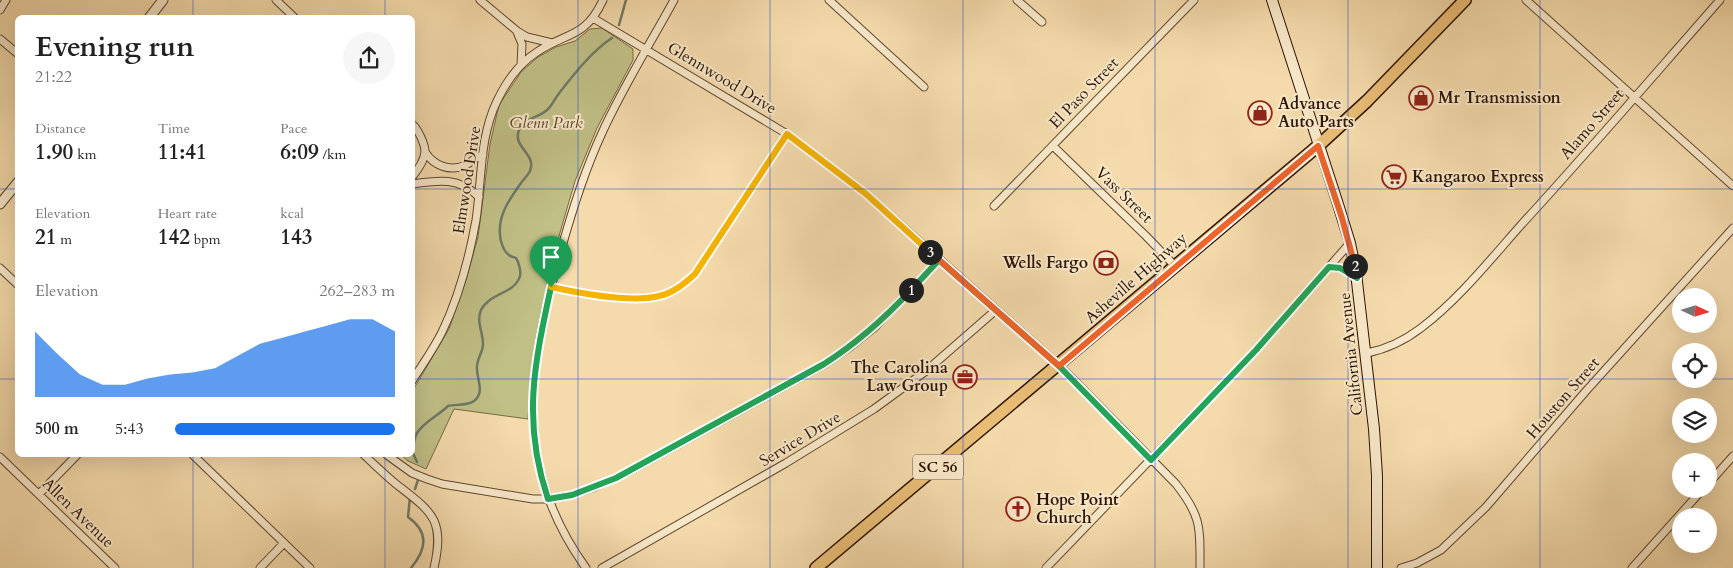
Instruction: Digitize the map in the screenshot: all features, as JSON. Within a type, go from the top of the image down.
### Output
[{"type":"main road","name":"California Avenue","points":[[1272,0],[1350,244],[1357,278],[1367,353],[1376,476],[1377,568]]},
{"type":"main road","name":"Asheville Highway","points":[[816,568],[1059,366],[1318,146],[1367,101],[1465,0]]},
{"type":"street","points":[[0,10],[6,0]]},
{"type":"street","points":[[151,15],[163,0]]},
{"type":"street","points":[[276,0],[292,15]]},
{"type":"street","points":[[480,0],[527,37],[552,43]]},
{"type":"street","points":[[593,18],[603,0]]},
{"type":"street","points":[[586,568],[567,538],[548,499],[535,449],[532,413],[538,354],[551,287],[570,217],[590,160],[616,105],[674,0]]},
{"type":"street","points":[[828,0],[924,87]]},
{"type":"street","points":[[1016,0],[1042,22]]},
{"type":"street","name":"El Paso Street","points":[[994,206],[1194,0]]},
{"type":"street","points":[[1526,0],[1733,186]]},
{"type":"street","name":"Alamo Street","points":[[1367,353],[1401,342],[1423,327],[1442,310],[1544,200],[1720,0]]},
{"type":"street","name":"Elmwood Drive","points":[[415,377],[429,356],[452,308],[467,261],[487,129],[496,104],[511,77],[521,66],[537,52],[552,43],[578,32],[593,18]]},
{"type":"street","name":"Glennwood Drive","points":[[593,18],[787,134],[866,194],[1059,366],[1176,484],[1194,511],[1200,532],[1200,568]]},
{"type":"street","points":[[517,31],[522,44],[521,66]]},
{"type":"street","points":[[0,39],[15,52]]},
{"type":"street","points":[[415,127],[419,131],[425,152],[439,165],[452,168],[466,165],[478,156],[483,155]]},
{"type":"street","points":[[551,287],[601,295],[646,298],[666,294],[685,284],[705,260],[787,134]]},
{"type":"street","name":"Vass Street","points":[[1053,146],[1175,266]]},
{"type":"street","points":[[415,174],[425,152]]},
{"type":"street","points":[[415,184],[454,182],[464,185],[478,197]]},
{"type":"street","points":[[0,204],[15,186]]},
{"type":"street","name":"Houston Street","points":[[1401,568],[1417,563],[1441,550],[1486,507],[1586,391],[1733,228]]},
{"type":"street","points":[[1046,568],[1256,350],[1350,244]]},
{"type":"street","points":[[390,457],[412,473],[442,484],[533,499],[548,499],[572,495],[595,487],[621,476],[824,364],[850,347],[874,327],[939,260]]},
{"type":"street","points":[[1329,267],[1340,268],[1357,278]]},
{"type":"street","points":[[0,268],[15,282]]},
{"type":"street","name":"Service Drive","points":[[602,568],[786,463],[874,410],[926,371],[996,310]]},
{"type":"street","name":"Allen Avenue","points":[[0,456],[115,568]]},
{"type":"street","points":[[1717,474],[1733,456]]},
{"type":"street","points":[[39,494],[75,457]]},
{"type":"street","points":[[195,457],[310,568]]},
{"type":"street","points":[[366,457],[390,479],[420,502],[432,516],[436,525],[439,544],[434,568]]},
{"type":"street","points":[[1632,568],[1695,498]]},
{"type":"street","points":[[260,568],[284,543]]},
{"type":"green space","name":"Glenn Park","points":[[602,28],[633,49],[633,60],[597,128],[575,181],[559,236],[541,312],[531,371],[528,419],[454,409],[426,469],[403,457],[415,457],[415,387],[449,329],[466,280],[478,237],[490,144],[499,105],[521,72],[538,57],[556,47],[575,41],[590,29]]},
{"type":"waterway","points":[[619,25],[626,0]]},
{"type":"waterway","points":[[415,437],[420,429],[448,406],[469,404],[477,398],[480,390],[477,365],[483,344],[479,323],[481,310],[490,300],[513,287],[520,276],[520,267],[516,258],[507,254],[500,237],[501,220],[506,207],[530,171],[530,160],[519,141],[519,130],[524,123],[549,108],[584,63],[612,38]]},
{"type":"waterway","points":[[415,457],[417,462]]},
{"type":"waterway","points":[[415,489],[418,480]]},
{"type":"waterway","points":[[410,497],[408,517],[420,529],[423,541],[420,554],[411,568]]},
{"type":"place","name":"Mr Transmission","points":[[1421,98]]},
{"type":"place","name":"Advance Auto Parts","points":[[1260,113]]},
{"type":"place","name":"Kangaroo Express","points":[[1394,177]]},
{"type":"place","name":"Wells Fargo","points":[[1106,263]]},
{"type":"place","name":"The Carolina Law Group","points":[[965,377]]},
{"type":"place","name":"Hope Point Church","points":[[1018,509]]},
{"type":"route","points":[[551,287],[532,395],[535,449],[538,467],[548,499],[572,495],[616,478],[824,364],[850,347],[874,327],[939,260],[1059,366],[1151,460],[1256,350],[1329,267],[1340,268],[1357,278],[1350,244],[1318,146],[1059,366],[866,194],[787,134],[725,231],[695,274],[685,284],[660,296],[646,298],[601,295],[551,287]]}]
